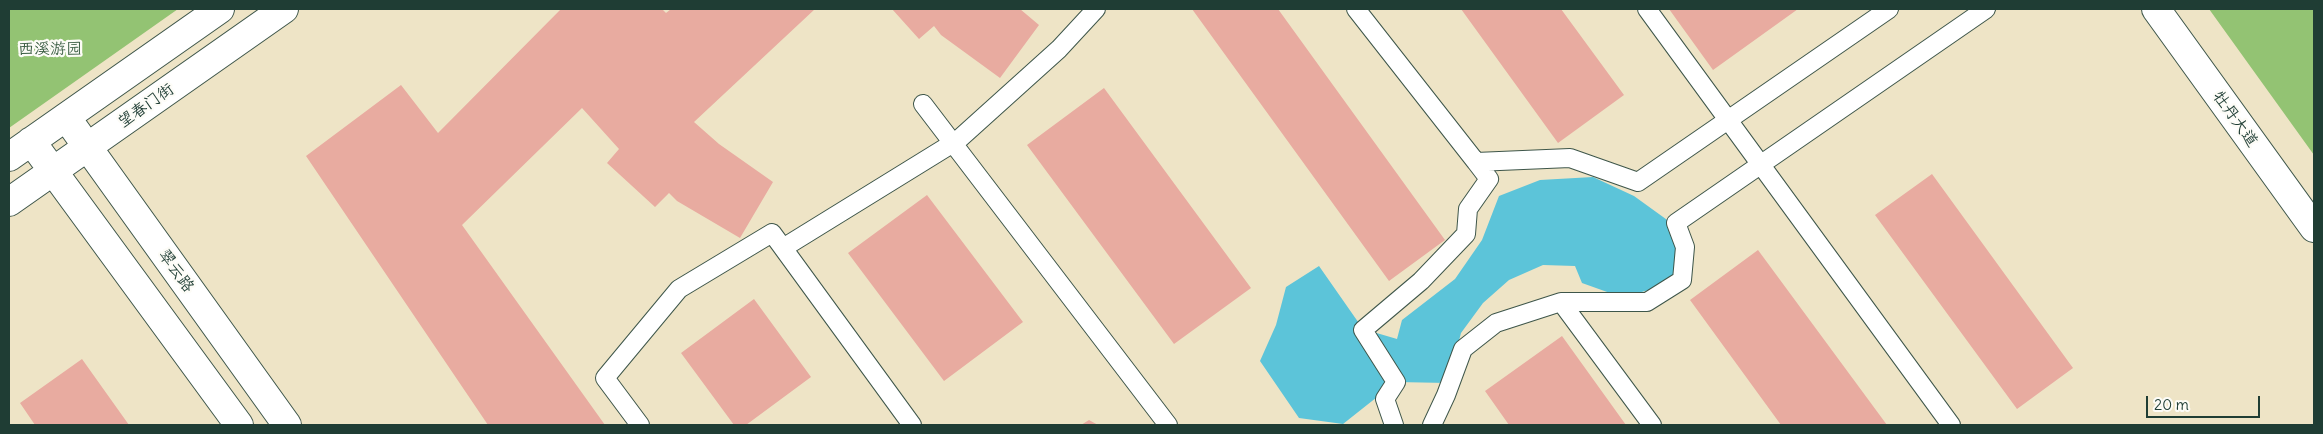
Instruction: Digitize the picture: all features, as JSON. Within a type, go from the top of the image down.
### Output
[{"type":"street","points":[[9,157],[220,9]]},
{"type":"street","name":"望春门街","points":[[9,202],[284,9]]},
{"type":"street","name":"牡丹大道","points":[[2156,9],[2314,228]]},
{"type":"street","name":"翠云路","points":[[66,117],[287,425]]},
{"type":"street","points":[[31,141],[239,425]]},
{"type":"lane","points":[[783,248],[951,144],[1059,49],[1096,9]]},
{"type":"lane","points":[[1356,9],[1489,179],[1468,209],[1466,234],[1421,281],[1363,330],[1396,382],[1385,399],[1394,425]]},
{"type":"lane","points":[[1647,9],[1951,425]]},
{"type":"lane","points":[[1476,162],[1570,158],[1638,182],[1889,9]]},
{"type":"lane","points":[[1432,425],[1464,349],[1496,323],[1561,302],[1647,302],[1682,280],[1685,247],[1676,224],[1986,9]]},
{"type":"lane","points":[[923,104],[951,144],[1168,425]]},
{"type":"lane","points":[[640,425],[605,378],[679,289],[772,234],[912,425]]},
{"type":"lane","points":[[1561,302],[1652,425]]},
{"type":"green space","name":"西溪游园","points":[[9,9],[178,9],[9,128]]},
{"type":"green space","points":[[2209,9],[2314,9],[2314,155]]},
{"type":"water","points":[[1593,177],[1634,196],[1670,222],[1678,248],[1677,274],[1656,288],[1638,293],[1610,293],[1582,283],[1575,266],[1543,265],[1509,280],[1483,303],[1461,333],[1448,383],[1396,382],[1343,424],[1299,418],[1260,361],[1276,325],[1286,287],[1319,266],[1363,329],[1397,339],[1402,320],[1455,279],[1482,240],[1499,196],[1540,180]]},
{"type":"building","points":[[561,9],[662,9],[666,13],[671,9],[815,9],[694,122],[719,144],[773,182],[740,238],[677,201],[669,193],[655,207],[607,163],[619,149],[582,108],[462,225],[605,425],[488,425],[306,156],[401,85],[438,133]]},
{"type":"building","points":[[892,9],[1020,9],[1039,25],[1000,78],[941,35],[934,26],[919,39]]},
{"type":"building","points":[[1192,9],[1278,9],[1445,240],[1389,281]]},
{"type":"building","points":[[1461,9],[1561,9],[1624,95],[1558,143]]},
{"type":"building","points":[[1669,9],[1798,9],[1713,70]]},
{"type":"building","points":[[1104,88],[1251,288],[1174,344],[1027,145]]},
{"type":"building","points":[[1932,174],[2073,368],[2017,409],[1875,215]]},
{"type":"building","points":[[927,195],[1023,322],[944,381],[848,253]]},
{"type":"building","points":[[1758,250],[1887,425],[1781,425],[1690,300]]},
{"type":"building","points":[[754,299],[811,377],[746,425],[734,425],[681,353]]},
{"type":"building","points":[[1562,336],[1626,425],[1509,425],[1485,391]]},
{"type":"building","points":[[82,359],[129,425],[35,425],[20,403]]},
{"type":"building","points":[[1089,420],[1098,425],[1081,425]]}]
